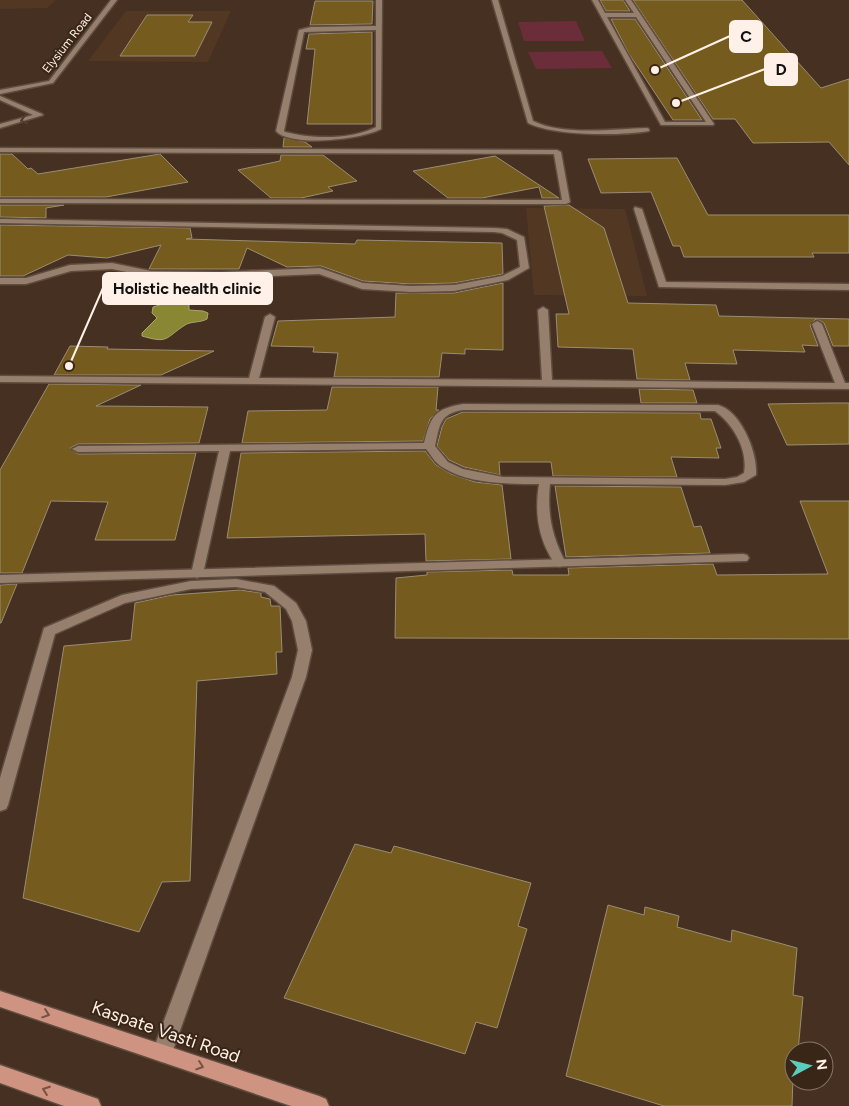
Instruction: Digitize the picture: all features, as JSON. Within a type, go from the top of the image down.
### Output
[{"type":"main road","name":"Kaspate Vasti Road","points":[[0,999],[319,1106]]},
{"type":"main road","points":[[0,1074],[91,1106]]},
{"type":"street","name":"Elysium Road","points":[[0,92],[52,82],[114,0]]},
{"type":"street","points":[[379,0],[380,28],[379,128],[363,136],[296,136],[282,134],[280,131],[283,110],[301,31],[311,29],[380,28]]},
{"type":"street","points":[[495,0],[530,122],[535,127],[559,130],[647,130]]},
{"type":"street","points":[[595,0],[662,124],[711,124],[628,0]]},
{"type":"street","points":[[603,15],[637,15]]},
{"type":"street","points":[[0,98],[40,115],[0,126]]},
{"type":"street","points":[[0,150],[558,152],[566,202],[0,200]]},
{"type":"street","points":[[638,209],[662,285],[849,287]]},
{"type":"street","points":[[0,221],[494,230],[504,231],[521,239],[525,260],[525,268],[505,278],[445,288],[411,289],[362,286],[320,271],[221,275],[160,274],[139,273],[112,266],[70,268],[26,281],[0,281]]},
{"type":"street","points":[[543,310],[547,384]]},
{"type":"street","points":[[253,381],[270,317]]},
{"type":"street","points":[[0,379],[845,386],[817,324]]},
{"type":"street","points":[[78,449],[225,450],[428,446],[444,464],[460,472],[503,480],[544,481],[725,482],[740,480],[750,475],[753,465],[735,426],[718,408],[463,407],[446,409],[437,418],[428,446]]},
{"type":"street","points":[[197,574],[225,450]]},
{"type":"street","points":[[544,481],[541,509],[547,541],[560,563]]},
{"type":"street","points":[[0,580],[743,558]]},
{"type":"street","points":[[0,804],[49,631],[122,599],[192,585],[236,583],[269,589],[291,606],[299,621],[305,650],[299,677],[162,1053]]},
{"type":"shaded area","points":[[0,0],[56,0],[47,8],[0,9]]},
{"type":"shaded area","points":[[126,11],[231,11],[208,62],[88,61]]},
{"type":"shaded area","points":[[576,21],[585,41],[524,41],[518,22]]},
{"type":"shaded area","points":[[602,51],[612,68],[536,69],[528,52]]},
{"type":"shaded area","points":[[526,208],[625,209],[647,296],[534,295]]},
{"type":"shaded area","points":[[172,301],[189,305],[189,310],[208,313],[207,319],[187,324],[166,338],[157,339],[142,336],[142,333],[157,318],[152,313],[153,307]]},
{"type":"building","points":[[600,0],[623,0],[630,11],[606,11]]},
{"type":"building","points":[[633,0],[742,0],[821,88],[849,79],[849,165],[829,142],[753,143],[735,119],[713,119]]},
{"type":"building","points":[[315,1],[373,1],[372,24],[310,25]]},
{"type":"building","points":[[147,15],[193,15],[188,22],[212,22],[195,56],[120,56]]},
{"type":"building","points":[[611,19],[635,19],[702,120],[673,120],[629,54]]},
{"type":"building","points":[[372,32],[372,124],[307,124],[315,49],[306,49],[309,34]]},
{"type":"building","points":[[284,138],[305,142],[312,147],[283,147]]},
{"type":"building","points":[[0,154],[12,154],[28,169],[31,168],[38,174],[160,154],[188,182],[106,197],[0,197]]},
{"type":"building","points":[[281,155],[323,155],[357,181],[328,187],[333,191],[301,198],[271,198],[238,170],[280,161]]},
{"type":"building","points":[[495,156],[559,198],[542,198],[539,187],[482,198],[448,198],[413,171]]},
{"type":"building","points":[[677,158],[708,215],[849,215],[849,253],[812,253],[814,257],[684,257],[680,246],[673,246],[651,192],[601,193],[588,159]]},
{"type":"building","points":[[0,205],[64,205],[46,208],[46,218],[0,217]]},
{"type":"building","points":[[569,205],[604,228],[628,303],[716,305],[719,316],[849,319],[849,346],[833,346],[824,323],[816,319],[810,325],[818,346],[802,345],[805,352],[733,350],[737,364],[685,363],[690,380],[637,379],[633,349],[558,347],[556,314],[569,314],[544,206]]},
{"type":"building","points":[[0,225],[190,228],[192,238],[186,239],[355,244],[357,240],[502,243],[503,274],[454,283],[411,284],[363,281],[321,266],[287,267],[247,248],[239,269],[149,269],[161,245],[107,258],[68,255],[23,276],[0,276]]},
{"type":"building","points":[[503,283],[503,350],[465,349],[465,354],[442,353],[439,377],[334,377],[338,353],[313,352],[314,347],[271,346],[278,321],[395,317],[396,293],[454,293]]},
{"type":"building","points":[[70,346],[108,347],[107,349],[214,351],[161,375],[54,375]]},
{"type":"building","points":[[49,384],[141,385],[96,406],[208,407],[199,443],[78,444],[70,448],[78,454],[196,453],[175,540],[95,540],[108,502],[51,501],[22,573],[0,573],[0,470]]},
{"type":"building","points":[[332,387],[438,387],[436,410],[439,410],[430,419],[423,441],[242,443],[248,411],[327,410]]},
{"type":"building","points":[[639,389],[693,390],[697,403],[641,403]]},
{"type":"building","points":[[849,403],[849,444],[787,445],[768,404]]},
{"type":"building","points":[[463,412],[700,413],[701,419],[711,419],[721,448],[716,448],[719,458],[671,457],[677,477],[553,476],[551,462],[499,462],[500,475],[464,467],[449,460],[437,446],[446,419]]},
{"type":"building","points":[[425,451],[436,465],[451,474],[475,482],[502,485],[511,559],[426,561],[425,534],[227,538],[241,453]]},
{"type":"building","points":[[555,486],[681,487],[694,527],[701,526],[710,553],[566,557]]},
{"type":"building","points":[[800,501],[849,501],[849,639],[395,638],[396,578],[427,575],[427,572],[512,570],[513,575],[569,575],[568,568],[713,564],[717,575],[828,574]]},
{"type":"building","points":[[17,584],[1,623],[0,623],[0,585]]},
{"type":"building","points":[[240,590],[261,593],[261,597],[270,599],[271,606],[280,606],[282,652],[276,652],[277,674],[197,681],[190,881],[162,882],[139,932],[23,898],[64,646],[131,640],[135,603],[172,595]]},
{"type":"building","points":[[355,844],[391,853],[394,846],[531,883],[518,926],[527,929],[497,1028],[476,1022],[465,1054],[284,998]]},
{"type":"building","points":[[608,905],[644,915],[645,907],[679,916],[677,927],[731,942],[732,930],[797,948],[793,995],[803,997],[799,1041],[784,1041],[784,1091],[793,1091],[792,1106],[664,1106],[566,1076]]},
{"type":"place","name":"C","points":[[655,70]]},
{"type":"place","name":"D","points":[[676,103]]},
{"type":"place","name":"Holistic health clinic","points":[[69,366]]}]
